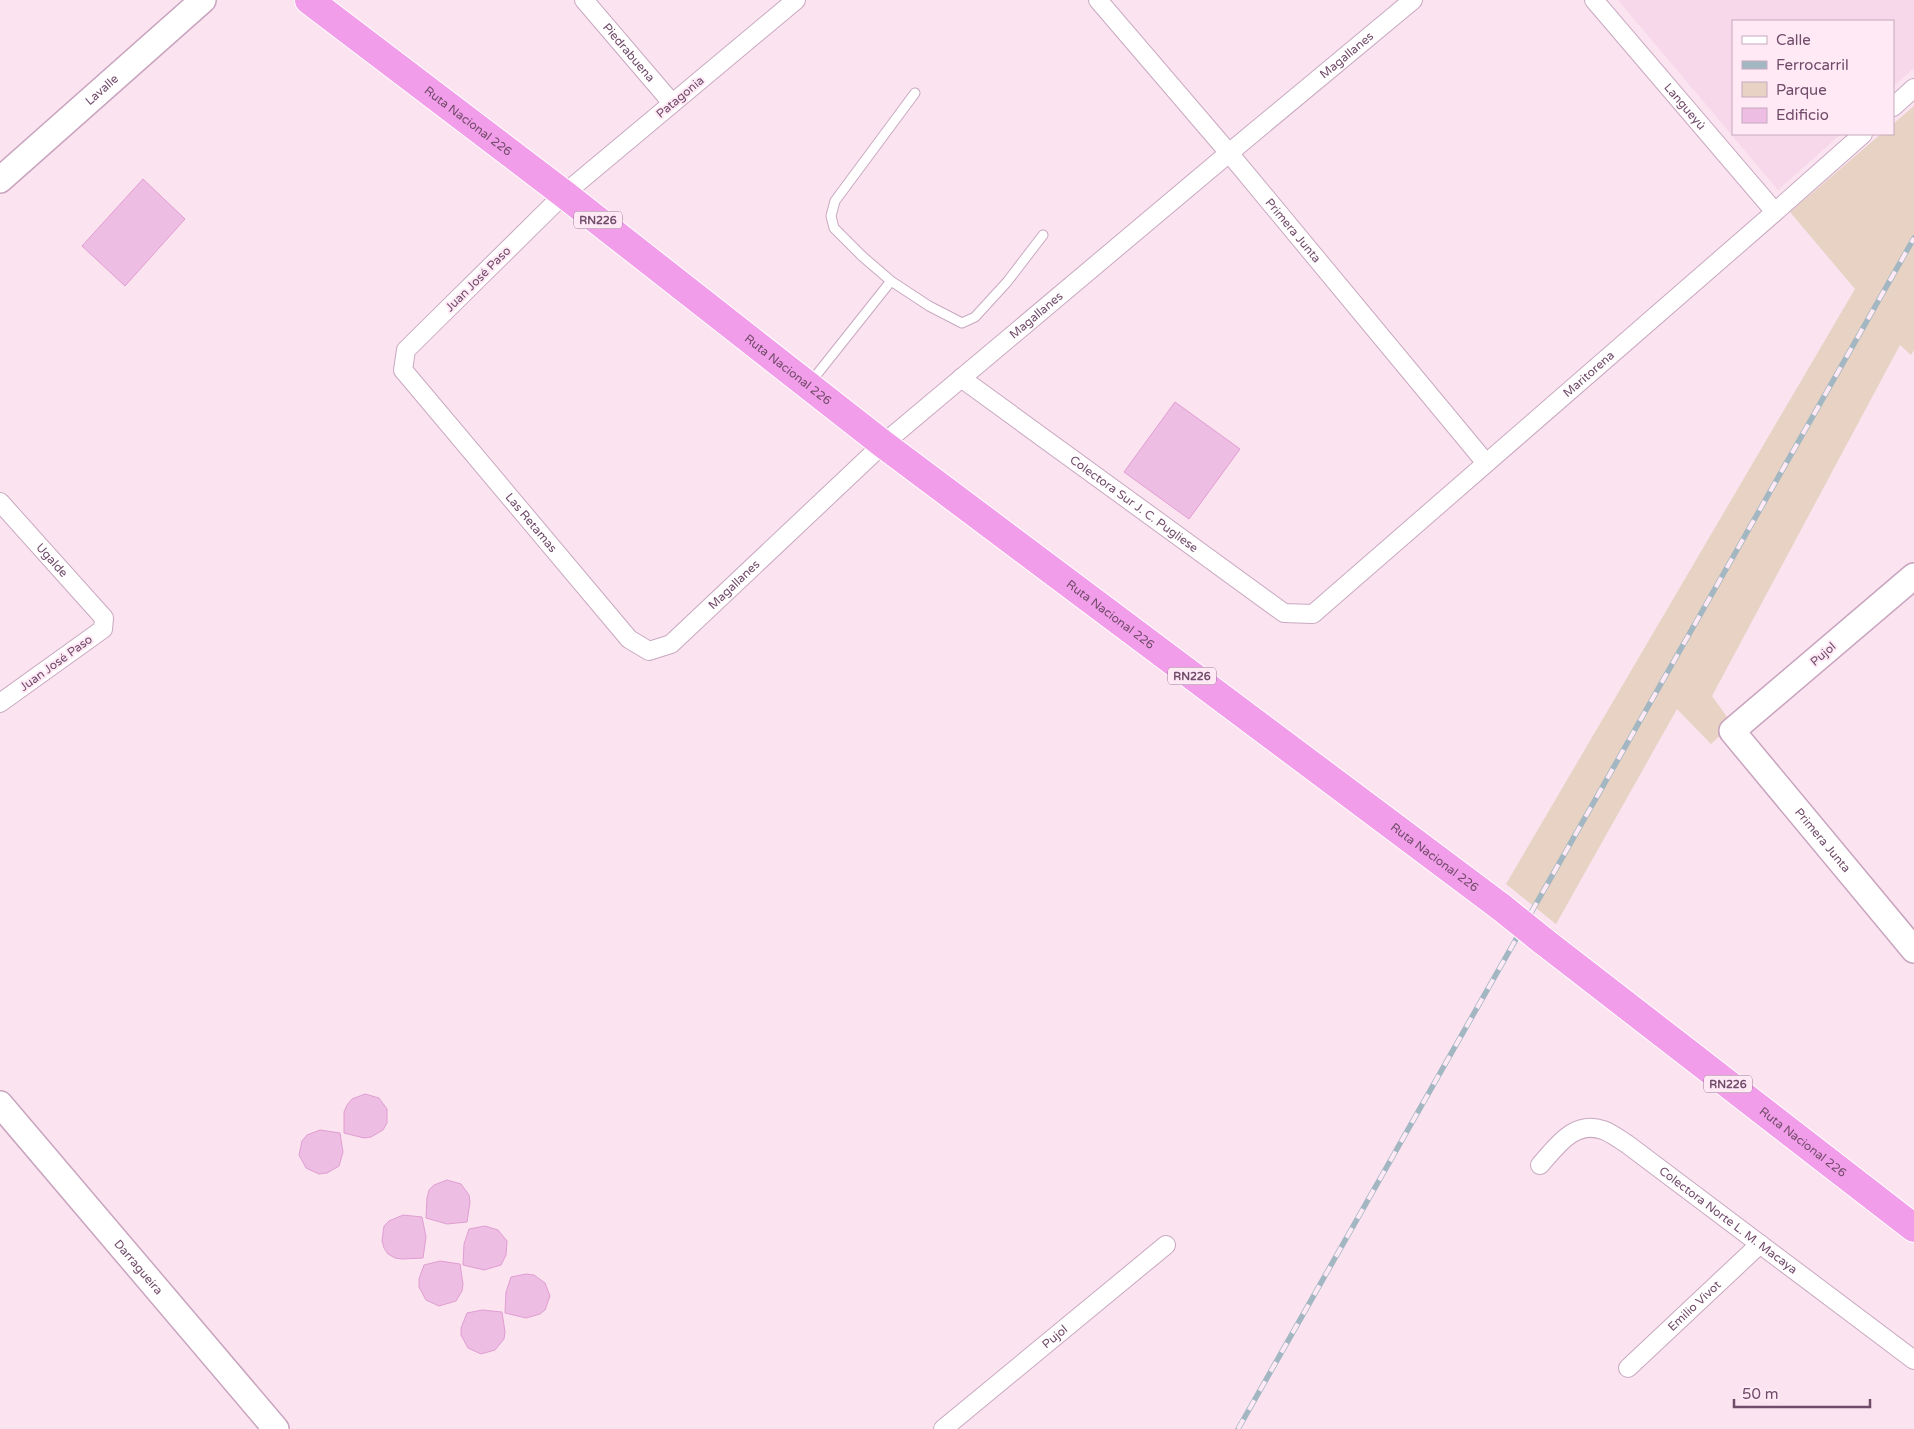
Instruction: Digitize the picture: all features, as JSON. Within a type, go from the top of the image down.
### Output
[{"type":"highway","name":"Ruta Nacional 226","points":[[309,0],[564,194],[883,444],[1501,908],[1914,1228]]},
{"type":"street","name":"Lavalle","points":[[0,180],[203,0]]},
{"type":"street","name":"Piedrabuena","points":[[584,0],[672,103]]},
{"type":"street","name":"Patagonia","points":[[564,194],[796,0]]},
{"type":"street","name":"Primera Junta","points":[[1098,0],[1229,153],[1486,463]]},
{"type":"street","name":"Magallanes","points":[[671,644],[883,444],[1413,0]]},
{"type":"street","name":"Langueyú","points":[[1594,0],[1775,212]]},
{"type":"street","points":[[1894,106],[1914,88]]},
{"type":"street","name":"Maritorena","points":[[1313,614],[1862,135]]},
{"type":"street","name":"Juan José Paso","points":[[404,370],[406,350],[564,194]]},
{"type":"street","name":"Las Retamas","points":[[404,370],[629,639],[649,651],[671,644]]},
{"type":"street","name":"Colectora Sur J. C. Pugliese","points":[[961,378],[1284,612],[1313,614]]},
{"type":"street","name":"Ugalde","points":[[0,502],[104,618]]},
{"type":"street","name":"Pujol","points":[[1732,732],[1914,576]]},
{"type":"street","name":"Juan José Paso","points":[[0,703],[103,629],[104,618]]},
{"type":"street","name":"Primera Junta","points":[[1732,732],[1914,950]]},
{"type":"street","name":"Darragueira","points":[[0,1104],[276,1429]]},
{"type":"street","name":"Colectora Norte L. M. Macaya","points":[[1540,1165],[1566,1136],[1589,1127],[1604,1131],[1627,1144],[1914,1360]]},
{"type":"street","name":"Emilio Vivot","points":[[1628,1368],[1760,1244]]},
{"type":"street","name":"Pujol","points":[[943,1429],[1166,1245]]},
{"type":"lane","points":[[915,93],[835,201],[831,216],[834,228],[891,280],[929,306],[962,324],[975,317],[1007,282],[1043,235]]},
{"type":"lane","points":[[808,385],[891,280]]},
{"type":"shaded area","points":[[1618,0],[1914,0],[1914,68],[1894,86],[1894,20],[1732,20],[1732,135],[1840,135],[1778,190]]},
{"type":"green space","points":[[1914,106],[1914,350],[1911,355],[1900,345],[1712,696],[1732,724],[1711,744],[1677,709],[1556,924],[1506,884],[1855,289],[1790,212],[1880,135],[1894,135],[1894,123]]},
{"type":"building","points":[[143,179],[185,219],[125,286],[82,246]]},
{"type":"building","points":[[1175,402],[1240,449],[1189,519],[1124,472]]},
{"type":"building","points":[[365,1094],[379,1098],[387,1109],[387,1123],[383,1130],[371,1137],[364,1138],[344,1133],[344,1112],[347,1105],[352,1099]]},
{"type":"building","points":[[320,1130],[340,1133],[343,1152],[339,1166],[327,1173],[319,1174],[306,1168],[299,1155],[302,1141],[307,1135]]},
{"type":"building","points":[[447,1180],[461,1184],[469,1195],[470,1202],[467,1222],[447,1224],[426,1218],[429,1190],[434,1185]]},
{"type":"building","points":[[403,1215],[422,1217],[426,1237],[423,1258],[395,1258],[388,1254],[384,1248],[382,1241],[384,1226],[389,1221]]},
{"type":"building","points":[[485,1226],[498,1230],[507,1241],[506,1255],[501,1265],[484,1270],[463,1265],[464,1244],[469,1229]]},
{"type":"building","points":[[440,1261],[460,1264],[463,1284],[462,1291],[456,1301],[439,1306],[426,1300],[419,1287],[419,1279],[424,1265]]},
{"type":"building","points":[[526,1274],[534,1275],[545,1283],[550,1296],[545,1310],[540,1314],[526,1318],[505,1313],[506,1292],[511,1277]]},
{"type":"building","points":[[482,1310],[502,1312],[505,1332],[504,1339],[495,1350],[481,1354],[468,1348],[461,1335],[461,1328],[467,1313]]},
{"type":"railway","points":[[1238,1429],[1914,238]]}]
